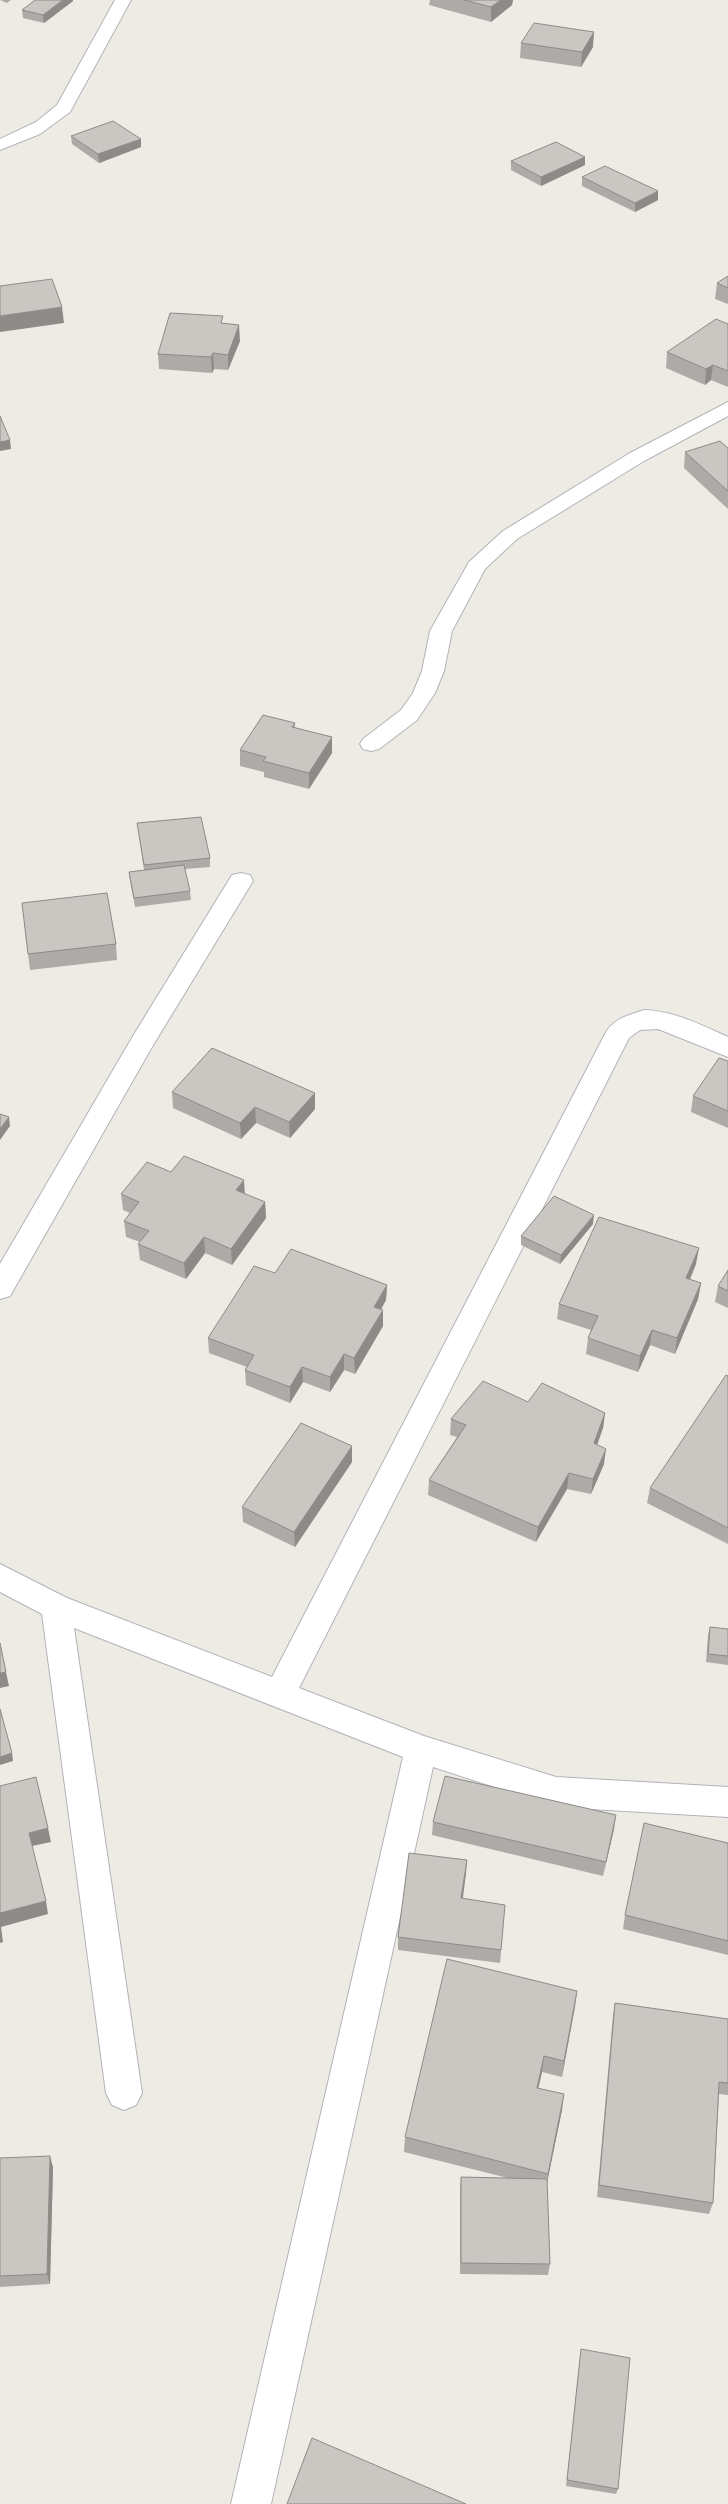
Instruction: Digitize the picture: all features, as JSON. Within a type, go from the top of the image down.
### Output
[{"type":"street","points":[[0,145],[34,132],[51,121],[64,108],[123,0]]},
{"type":"street","points":[[371,744],[408,715],[424,693],[433,671],[441,630],[476,566],[519,529],[637,457],[728,408]]},
{"type":"street","points":[[0,1288],[142,1042],[241,881]]},
{"type":"street","points":[[280,1694],[619,1032],[634,1020],[662,1019],[728,1048]]},
{"type":"street","points":[[0,1576],[56,1607],[421,1749],[556,1792],[728,1802]]},
{"type":"street","points":[[56,1607],[124,2093]]},
{"type":"street","points":[[251,2504],[421,1749]]},
{"type":"building","points":[[35,0],[63,0],[43,15],[22,10]]},
{"type":"building","points":[[464,0],[501,0],[491,7]]},
{"type":"building","points":[[534,23],[594,32],[582,52],[521,43]]},
{"type":"building","points":[[113,121],[141,139],[98,154],[71,136]]},
{"type":"building","points":[[556,142],[585,157],[541,177],[511,161]]},
{"type":"building","points":[[605,166],[658,191],[635,203],[582,177]]},
{"type":"building","points":[[728,276],[728,288],[717,283]]},
{"type":"building","points":[[52,279],[62,307],[0,316],[0,286]]},
{"type":"building","points":[[170,313],[223,316],[221,323],[239,325],[228,355],[213,353],[211,357],[158,354]]},
{"type":"building","points":[[716,319],[728,324],[728,371],[713,365],[706,369],[667,352]]},
{"type":"building","points":[[0,416],[10,440],[0,442]]},
{"type":"building","points":[[720,441],[728,448],[728,491],[685,452]]},
{"type":"building","points":[[263,715],[295,723],[292,727],[332,737],[309,773],[263,761],[266,757],[240,750]]},
{"type":"building","points":[[201,817],[210,858],[144,865],[137,823]]},
{"type":"building","points":[[184,865],[190,891],[134,898],[129,872]]},
{"type":"building","points":[[107,893],[116,944],[28,954],[22,903]]},
{"type":"building","points":[[212,1048],[315,1093],[289,1122],[255,1107],[240,1123],[172,1092]]},
{"type":"building","points":[[719,1058],[728,1061],[728,1111],[693,1096]]},
{"type":"building","points":[[0,1114],[9,1117],[0,1129]]},
{"type":"building","points":[[184,1156],[244,1180],[236,1190],[265,1202],[231,1249],[204,1237],[184,1263],[138,1244],[149,1231],[124,1221],[139,1202],[121,1194],[147,1162],[171,1172]]},
{"type":"building","points":[[554,1196],[594,1215],[561,1255],[521,1236]]},
{"type":"building","points":[[599,1217],[699,1248],[686,1278],[701,1283],[677,1338],[652,1330],[640,1356],[588,1338],[598,1316],[559,1304]]},
{"type":"building","points":[[291,1249],[387,1285],[374,1307],[383,1310],[354,1358],[344,1354],[330,1377],[302,1367],[290,1387],[245,1370],[254,1355],[208,1338],[254,1266],[275,1273]]},
{"type":"building","points":[[728,1270],[728,1291],[718,1286]]},
{"type":"building","points":[[726,1375],[728,1376],[728,1528],[650,1488]]},
{"type":"building","points":[[483,1381],[528,1402],[542,1383],[605,1413],[594,1443],[606,1449],[593,1479],[569,1473],[538,1527],[429,1480],[466,1425],[451,1419]]},
{"type":"building","points":[[301,1423],[352,1446],[294,1532],[242,1507]]},
{"type":"building","points":[[710,1627],[728,1629],[728,1656],[708,1654]]},
{"type":"building","points":[[0,1643],[6,1672],[0,1673]]},
{"type":"building","points":[[0,1709],[12,1753],[0,1757]]},
{"type":"building","points":[[445,1776],[616,1815],[606,1862],[433,1822]]},
{"type":"building","points":[[36,1777],[48,1828],[29,1833],[46,1901],[0,1913],[0,1786]]},
{"type":"building","points":[[644,1823],[728,1843],[728,1941],[625,1915]]},
{"type":"building","points":[[409,1853],[467,1860],[461,1898],[505,1905],[501,1950],[398,1937]]},
{"type":"building","points":[[447,1959],[577,1991],[564,2061],[544,2056],[537,2088],[564,2094],[548,2174],[405,2137]]},
{"type":"building","points":[[615,2003],[728,2019],[728,2083],[719,2082],[713,2203],[599,2185]]},
{"type":"building","points":[[50,2156],[47,2274],[0,2276],[0,2158]]},
{"type":"building","points":[[461,2177],[547,2179],[550,2264],[461,2263]]},
{"type":"building","points":[[581,2349],[630,2358],[618,2489],[567,2480]]},
{"type":"building","points":[[312,2438],[466,2504],[287,2504]]}]
